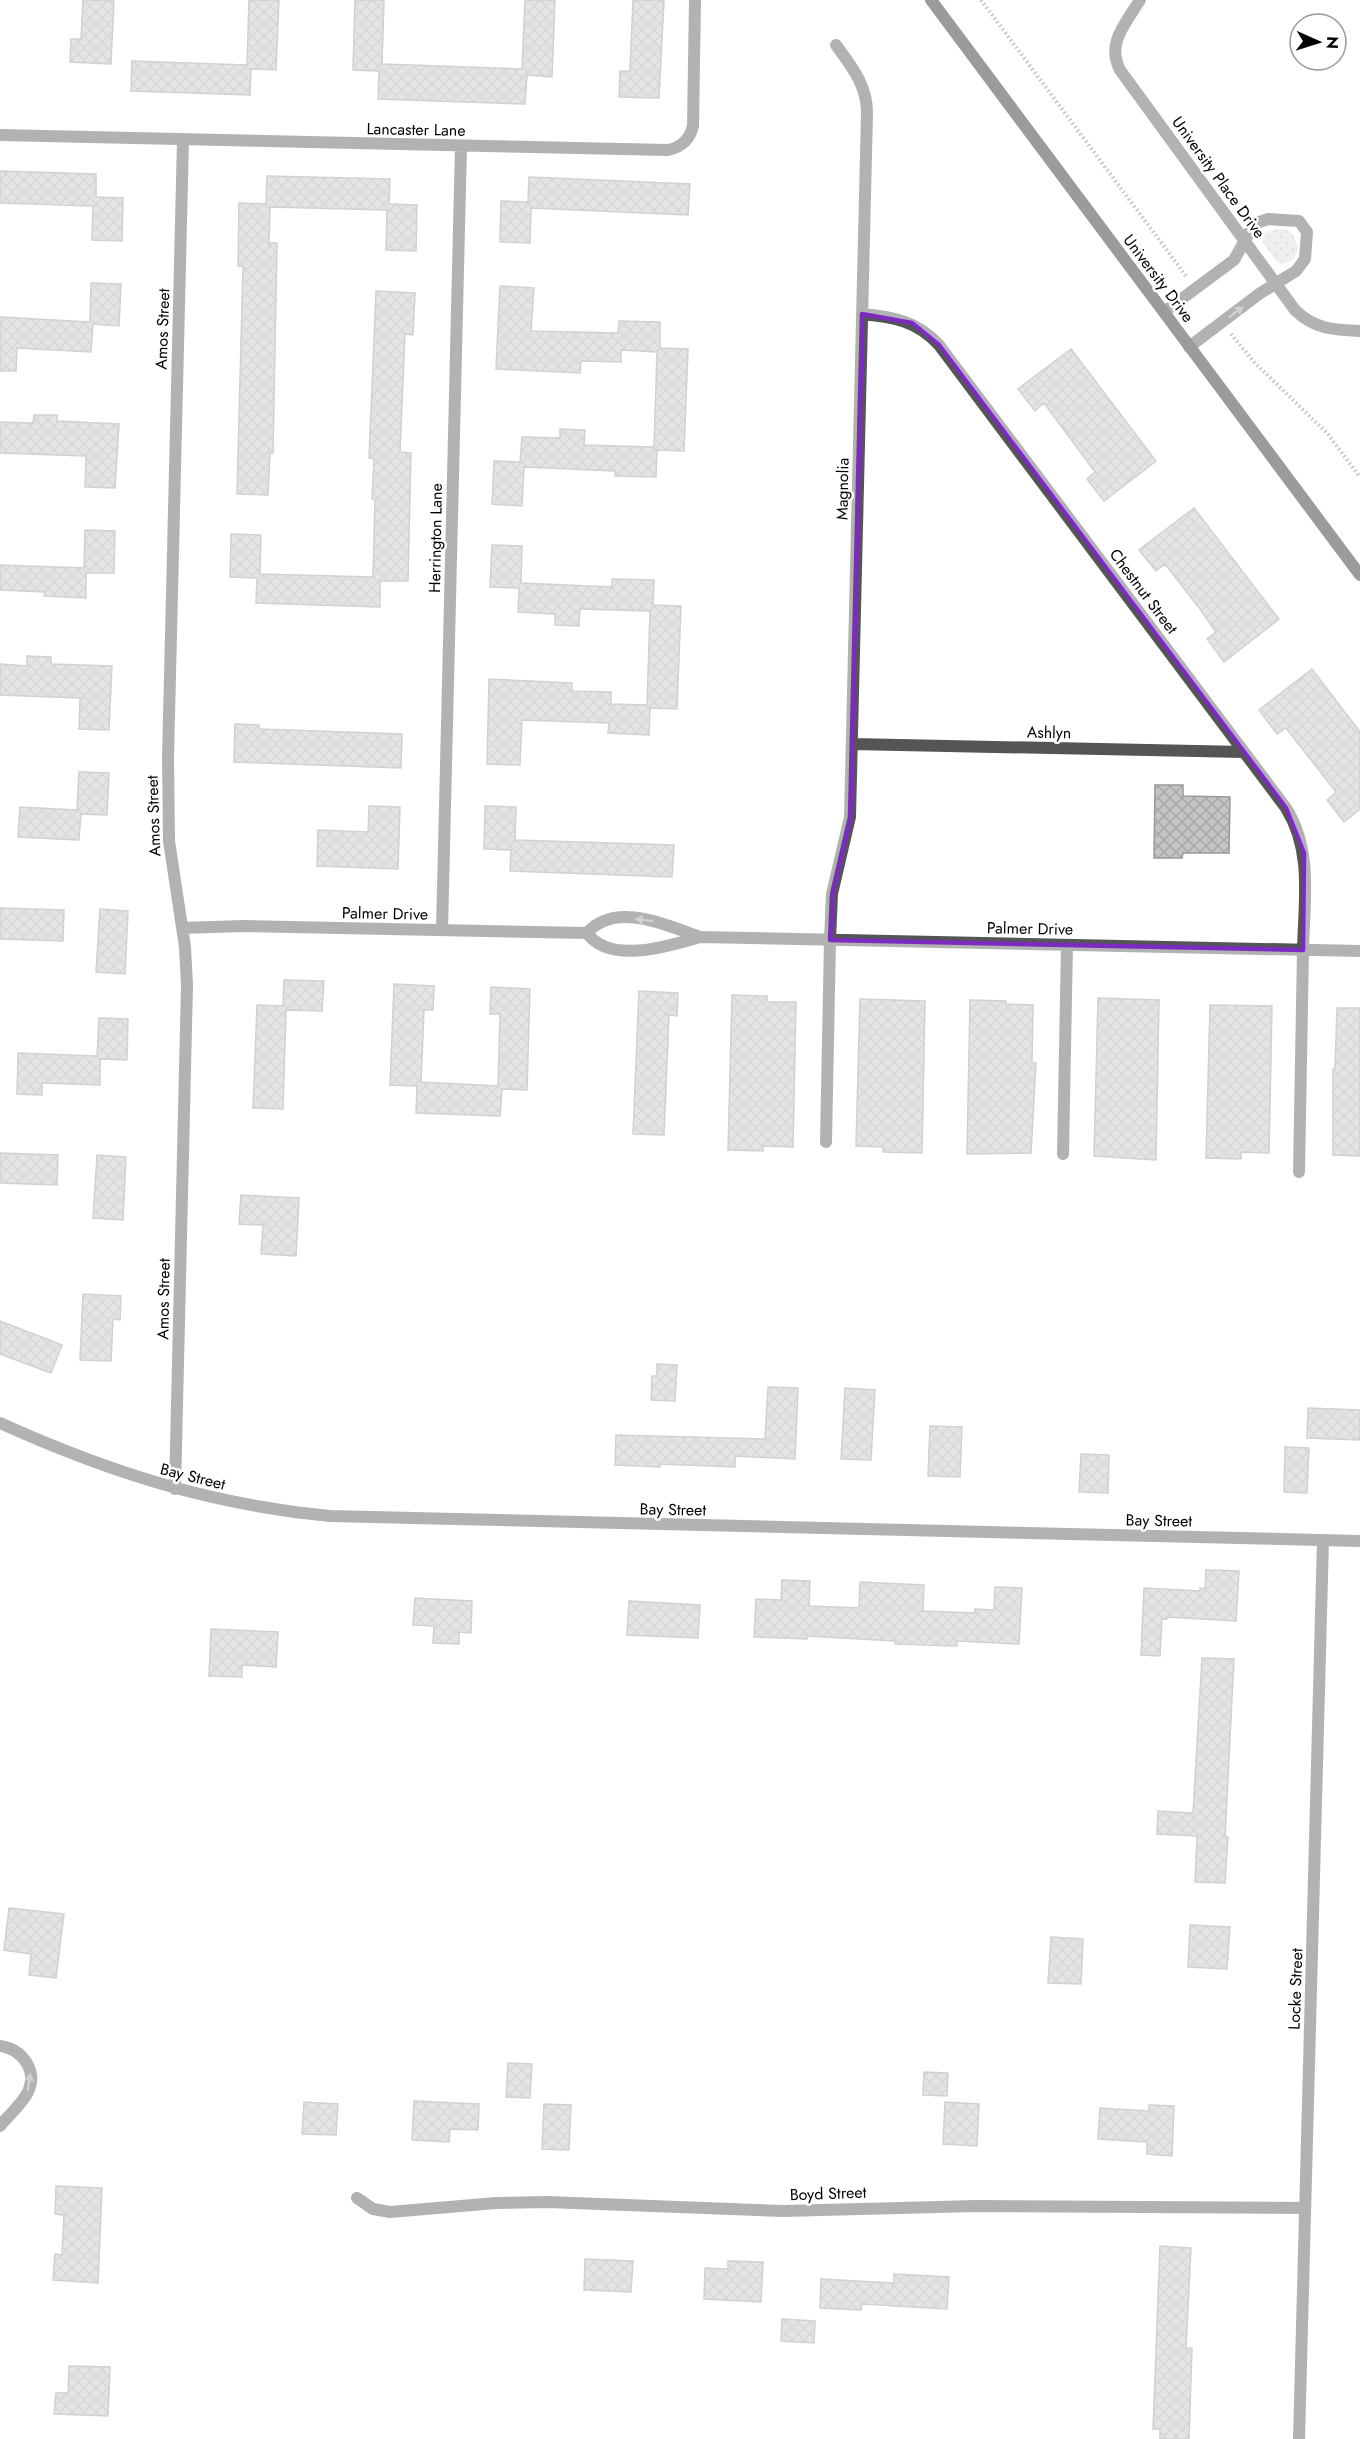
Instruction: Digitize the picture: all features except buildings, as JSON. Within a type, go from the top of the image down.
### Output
[{"type":"main road","name":"University Drive","points":[[931,0],[1360,575]]},
{"type":"street","name":"Lancaster Lane","points":[[0,135],[663,151],[678,147],[689,136],[693,126],[695,0]]},
{"type":"street","name":"University Place Drive","points":[[1140,0],[1116,40],[1115,53],[1118,66],[1295,310],[1309,322],[1326,329],[1360,331]]},
{"type":"street","name":"Magnolia","points":[[826,1142],[832,894],[850,824],[867,103],[856,72],[837,45]]},
{"type":"street","name":"Amos Street","points":[[176,1489],[187,985],[182,928],[169,841],[168,758],[183,140]]},
{"type":"street","name":"Herrington Lane","points":[[442,930],[461,146]]},
{"type":"street","points":[[1164,312],[1234,260],[1254,224],[1262,220],[1294,220],[1303,224],[1307,232],[1305,260],[1296,271],[1189,346]]},
{"type":"street","name":"Chestnut Street","points":[[862,314],[902,319],[931,336],[1286,808],[1300,834],[1305,862],[1299,1172]]},
{"type":"street","name":"Ashlyn","points":[[852,744],[1244,752]]},
{"type":"street","name":"Palmer Drive","points":[[182,928],[243,926],[587,933],[604,920],[639,918],[655,921],[700,938]]},
{"type":"street","name":"Palmer Drive","points":[[587,933],[602,946],[622,950],[655,949],[700,938],[1360,951]]},
{"type":"street","points":[[1063,1154],[1067,945]]},
{"type":"street","name":"Bay Street","points":[[0,1423],[87,1461],[176,1489],[271,1509],[364,1519],[1360,1541]]},
{"type":"street","name":"Locke Street","points":[[1299,2439],[1323,1540]]},
{"type":"street","points":[[0,2046],[8,2047],[20,2054],[27,2063],[31,2079],[25,2097],[0,2126]]},
{"type":"street","name":"Boyd Street","points":[[357,2198],[373,2209],[390,2212],[526,2202],[783,2211],[976,2206],[1305,2208]]},
{"type":"path","points":[[981,0],[1196,289]]},
{"type":"path","points":[[1222,323],[1254,362],[1327,433],[1360,477]]},
{"type":"highlighted area","points":[[862,314],[912,323],[939,345],[1286,808],[1304,853],[1303,950],[830,940],[832,894],[850,817]]},
{"type":"shaded area","points":[[1280,229],[1291,233],[1298,250],[1294,259],[1282,264],[1276,261],[1262,241],[1265,232]]}]
